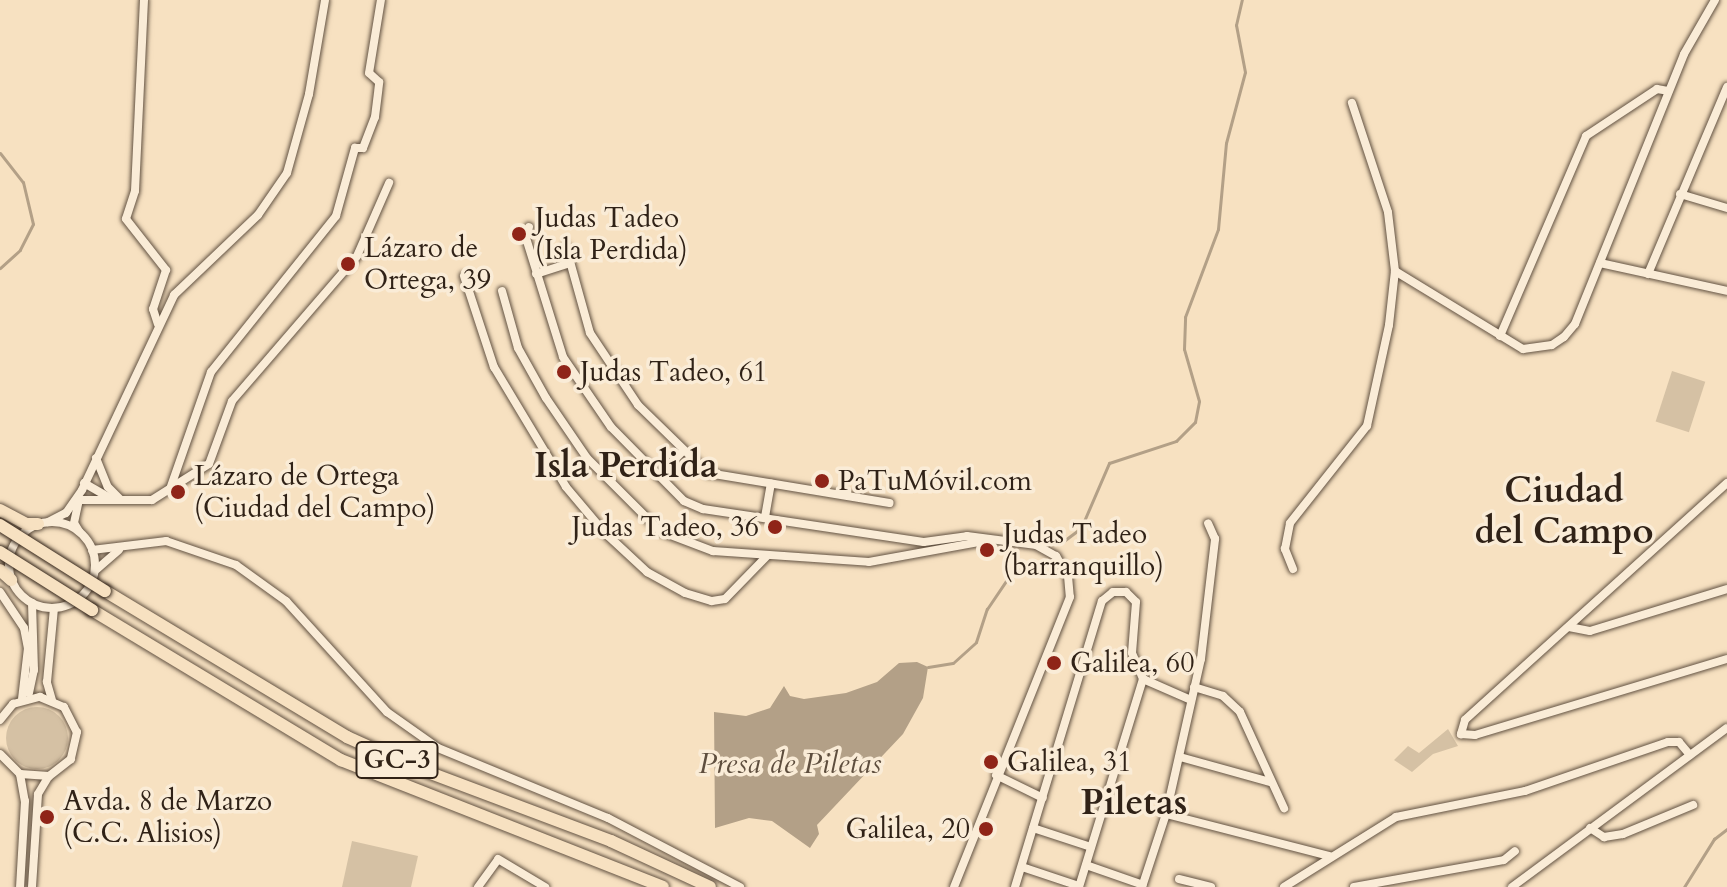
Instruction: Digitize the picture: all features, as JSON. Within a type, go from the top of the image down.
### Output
[{"type":"highway","points":[[0,510],[26,524],[43,523]]},
{"type":"highway","name":"GC-3","points":[[0,525],[347,737],[452,782],[611,841],[710,887]]},
{"type":"highway","name":"GC-3","points":[[0,552],[341,760],[663,887]]},
{"type":"highway","points":[[0,570],[11,580]]},
{"type":"street","points":[[144,0],[135,191],[126,219],[166,270],[153,309],[158,324]]},
{"type":"street","points":[[125,547],[101,562],[80,598],[54,608],[32,603],[11,580],[10,553],[26,531],[66,513],[83,486],[174,295],[258,215],[287,173],[309,94],[325,0]]},
{"type":"street","points":[[170,489],[211,372],[336,216],[355,148],[363,148],[375,117],[379,82],[369,73],[381,0]]},
{"type":"street","points":[[1395,271],[1523,349],[1537,349],[1564,337],[1575,324],[1668,91],[1715,0]]},
{"type":"street","points":[[1648,274],[1727,87]]},
{"type":"street","points":[[1500,336],[1586,136],[1657,89],[1668,91]]},
{"type":"street","points":[[1293,569],[1285,549],[1290,523],[1351,449],[1375,405],[1395,271],[1388,212],[1352,103]]},
{"type":"street","points":[[83,486],[111,498],[152,500],[209,464],[232,401],[357,256],[389,183]]},
{"type":"street","points":[[1680,194],[1727,208]]},
{"type":"street","points":[[529,227],[526,238],[563,357],[611,427],[684,501],[703,509],[924,542],[967,536],[1036,545],[1056,556],[1068,576],[1070,597],[996,775],[956,886],[966,887]]},
{"type":"street","points":[[566,247],[590,333],[638,405],[682,452],[708,473],[890,503]]},
{"type":"street","points":[[536,274],[570,263]]},
{"type":"street","points":[[1600,263],[1727,291]]},
{"type":"street","points":[[464,276],[494,367],[566,487],[604,532],[647,572],[712,601],[725,599],[767,556]]},
{"type":"street","points":[[502,291],[518,348],[546,398],[587,458],[660,531],[688,543],[767,556],[869,562],[989,540]]},
{"type":"street","points":[[658,476],[682,452]]},
{"type":"street","points":[[96,458],[108,487],[121,500]]},
{"type":"street","points":[[1727,483],[1465,720],[1461,734],[1475,735],[1727,659]]},
{"type":"street","points":[[765,517],[771,484]]},
{"type":"street","points":[[83,486],[74,523],[92,550],[94,573]]},
{"type":"street","points":[[79,500],[111,498]]},
{"type":"street","points":[[43,523],[79,532]]},
{"type":"street","points":[[1086,865],[1143,886],[1166,814],[1194,687],[1215,539],[1208,523]]},
{"type":"street","points":[[92,550],[166,541],[236,565],[286,601],[387,712],[438,748],[608,818],[740,887]]},
{"type":"street","points":[[1569,627],[1590,631],[1727,589]]},
{"type":"street","points":[[0,592],[24,628],[29,670],[24,698]]},
{"type":"street","points":[[1015,887],[1102,601],[1113,592],[1126,592],[1136,602],[1132,653],[1143,679],[1079,887],[1022,867]]},
{"type":"street","points":[[0,720],[24,698],[34,670],[32,603]]},
{"type":"street","points":[[32,887],[38,794],[49,776],[71,759],[77,732],[73,719],[52,700],[47,682],[54,608]]},
{"type":"street","points":[[1143,679],[1191,700]]},
{"type":"street","points":[[1194,687],[1223,696],[1240,712],[1284,808]]},
{"type":"street","points":[[24,698],[52,700]]},
{"type":"street","points":[[1512,887],[1727,728]]},
{"type":"street","points":[[1284,887],[1295,883],[1330,856],[1396,817],[1525,791],[1668,742],[1679,742],[1690,755]]},
{"type":"street","points":[[0,754],[20,774],[25,801],[20,887]]},
{"type":"street","points":[[1180,757],[1270,782]]},
{"type":"street","points":[[20,774],[49,776]]},
{"type":"street","points":[[996,775],[1043,798]]},
{"type":"street","points":[[1590,828],[1604,837],[1623,834],[1693,805]]},
{"type":"street","points":[[1166,814],[1330,856]]},
{"type":"street","points":[[1033,828],[1091,847]]},
{"type":"street","points":[[1354,887],[1504,860],[1515,851]]},
{"type":"street","points":[[478,887],[498,859],[545,887]]},
{"type":"street","points":[[1179,879],[1211,887]]},
{"type":"shaded area","points":[[1672,371],[1705,382],[1689,432],[1656,421]]},
{"type":"shaded area","points":[[31,707],[43,707],[59,716],[66,726],[66,750],[59,760],[43,769],[31,769],[11,755],[6,744],[6,732],[20,712]]},
{"type":"shaded area","points":[[1448,729],[1458,746],[1433,754],[1412,772],[1394,760],[1408,746],[1419,753]]},
{"type":"shaded area","points":[[352,841],[418,856],[411,887],[342,887]]},
{"type":"water","name":"Presa de Piletas","points":[[917,662],[928,667],[923,698],[903,734],[817,825],[819,834],[810,848],[772,821],[749,818],[715,828],[714,712],[746,716],[770,708],[784,686],[790,696],[804,699],[846,693],[877,682],[899,663]]},
{"type":"waterway","points":[[1061,543],[1081,528],[1109,463],[1176,441],[1195,422],[1199,401],[1184,349],[1185,317],[1218,229],[1226,143],[1245,72],[1236,25],[1242,0]]},
{"type":"waterway","points":[[0,153],[23,182],[33,224],[20,250],[0,268]]},
{"type":"waterway","points":[[928,667],[953,663],[976,642],[987,609],[1008,578],[1026,565]]},
{"type":"waterway","points":[[1684,887],[1714,839],[1727,829]]},
{"type":"place","name":"Judas Tadeo (Isla Perdida)","points":[[519,234]]},
{"type":"place","name":"Lázaro de Ortega, 39","points":[[348,264]]},
{"type":"place","name":"Judas Tadeo, 61","points":[[564,372]]},
{"type":"place","name":"PaTuMóvil.com","points":[[822,481]]},
{"type":"place","name":"Lázaro de Ortega (Ciudad del Campo)","points":[[178,492]]},
{"type":"place","name":"Judas Tadeo, 36","points":[[775,527]]},
{"type":"place","name":"Judas Tadeo (barranquillo)","points":[[987,550]]},
{"type":"place","name":"Galilea, 60","points":[[1054,663]]},
{"type":"place","name":"Galilea, 31","points":[[991,762]]},
{"type":"place","name":"Avda. 8 de Marzo (C.C. Alisios)","points":[[47,817]]},
{"type":"place","name":"Galilea, 20","points":[[986,829]]},
{"type":"district","name":"Isla Perdida","points":[[626,466]]},
{"type":"district","name":"Ciudad del Campo","points":[[1564,510]]},
{"type":"district","name":"Piletas","points":[[1134,803]]}]
